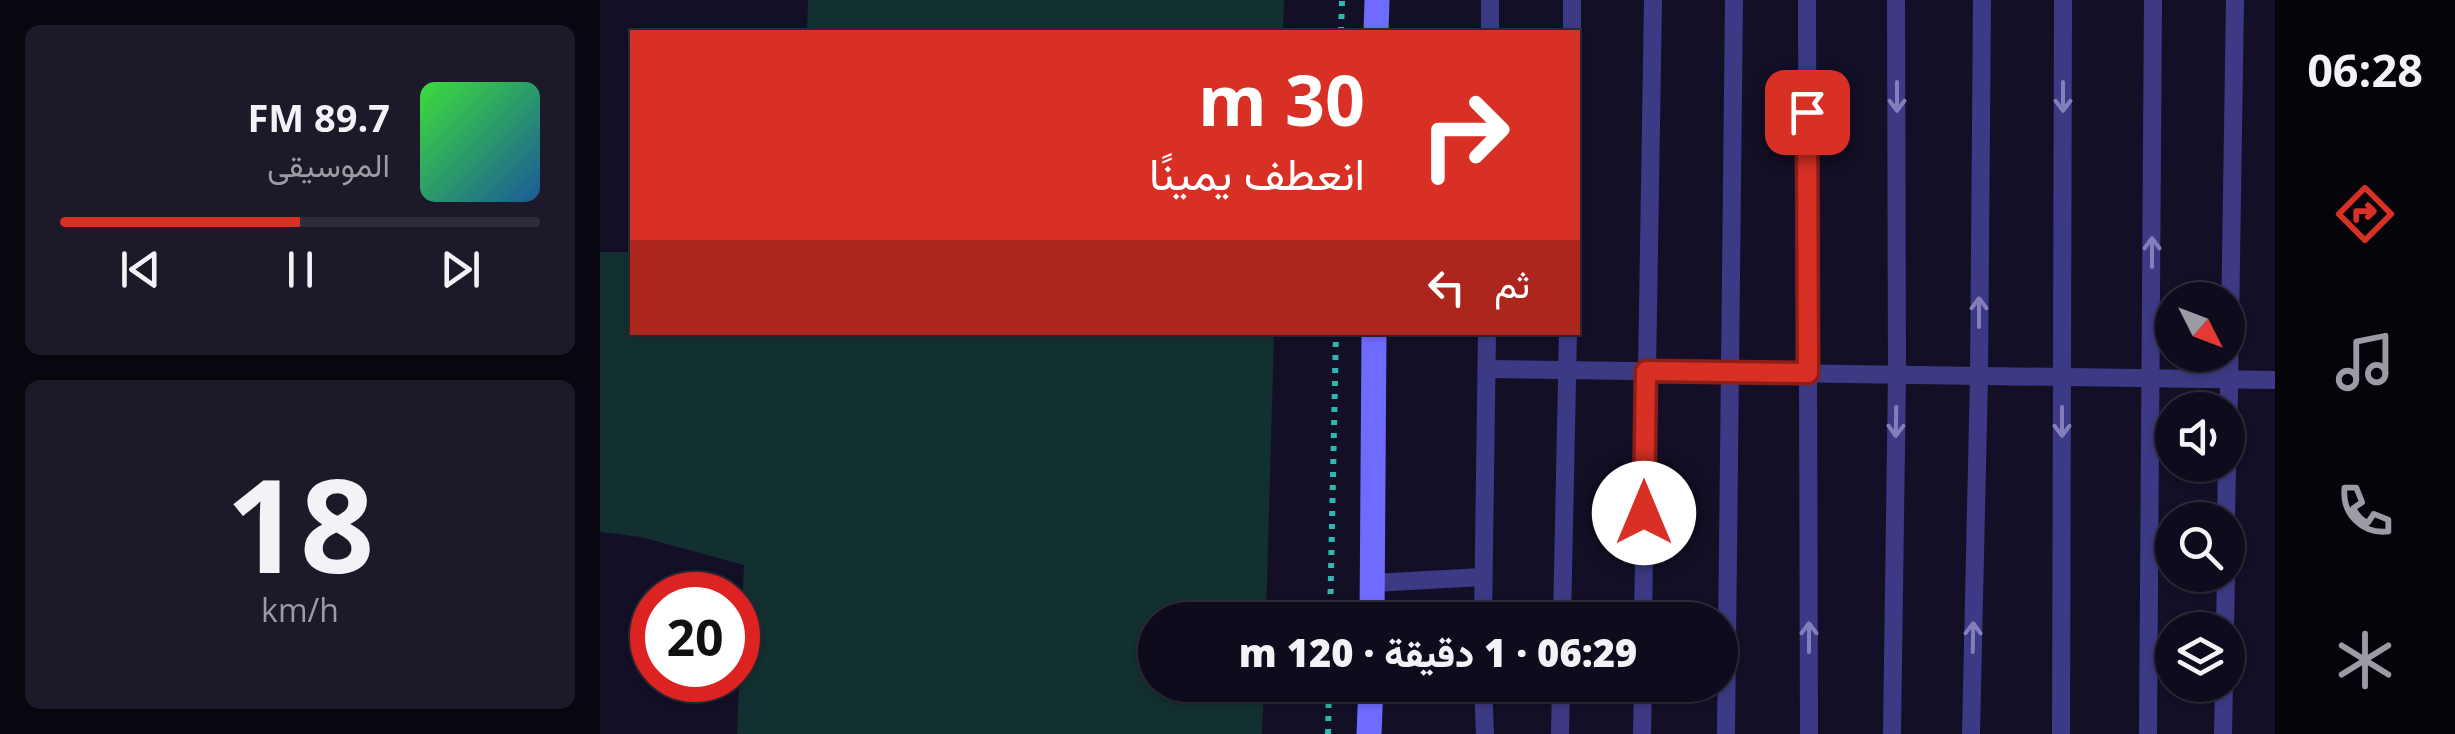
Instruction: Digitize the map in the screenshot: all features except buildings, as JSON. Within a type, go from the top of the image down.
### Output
[{"type":"street","points":[[1376,30],[1377,0]]},
{"type":"street","points":[[1372,602],[1374,335]]},
{"type":"street","points":[[1369,734],[1370,702]]},
{"type":"lane","points":[[1490,0],[1490,30]]},
{"type":"lane","points":[[1572,0],[1572,30]]},
{"type":"lane","points":[[1644,602],[1653,0]]},
{"type":"lane","points":[[1726,734],[1734,0]]},
{"type":"lane","points":[[1807,0],[1809,734]]},
{"type":"lane","points":[[1892,734],[1897,375],[1896,0]]},
{"type":"lane","points":[[1971,734],[1982,0]]},
{"type":"lane","points":[[2061,734],[2064,0]]},
{"type":"lane","points":[[2148,734],[2153,0]]},
{"type":"lane","points":[[2229,392],[2234,0]]},
{"type":"lane","points":[[1483,602],[1487,335]]},
{"type":"lane","points":[[1562,602],[1568,335]]},
{"type":"lane","points":[[1487,369],[2275,380]]},
{"type":"lane","points":[[1372,583],[1483,577]]},
{"type":"lane","points":[[1483,702],[1485,734]]},
{"type":"lane","points":[[1560,734],[1561,702]]},
{"type":"lane","points":[[1642,734],[1643,702]]},
{"type":"lane","points":[[2223,734],[2224,702]]},
{"type":"path","points":[[1341,30],[1342,0]]},
{"type":"path","points":[[1330,602],[1336,335]]},
{"type":"path","points":[[1328,702],[1328,734]]},
{"type":"green space","points":[[808,0],[1284,0],[1283,30],[807,30]]},
{"type":"green space","points":[[600,252],[630,252],[630,335],[1274,335],[1267,602],[1138,602],[1138,702],[1263,702],[1262,734],[737,734],[738,702],[760,702],[760,572],[744,572],[744,565],[641,537],[600,532]]},
{"type":"route","points":[[1644,513],[1646,371],[1808,373],[1807,112]]}]
